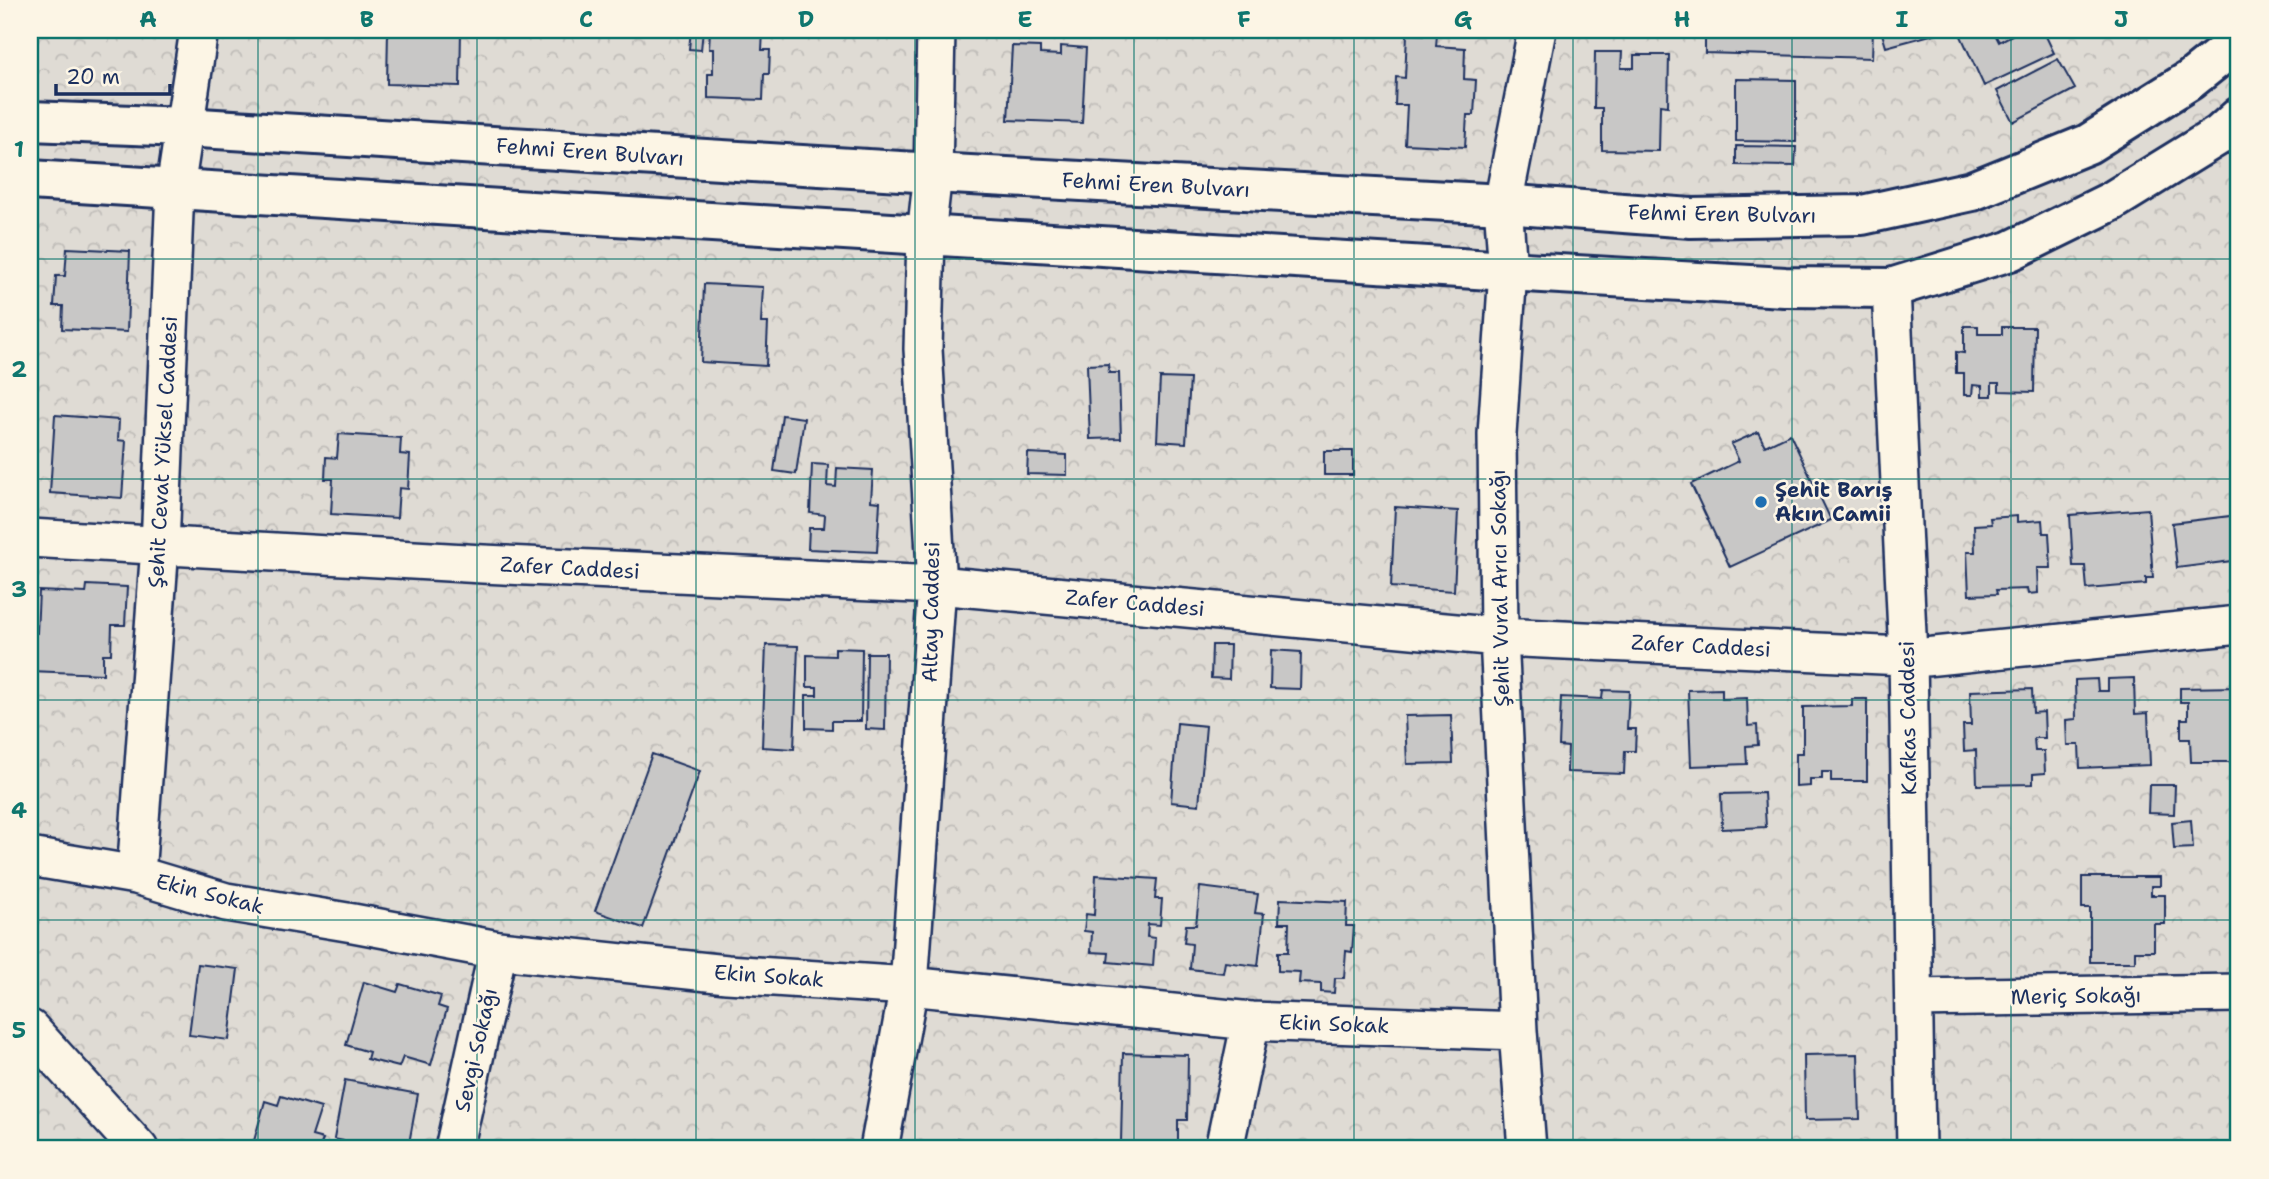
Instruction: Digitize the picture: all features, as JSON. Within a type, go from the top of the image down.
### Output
[{"type":"street","name":"Şehit Cevat Yüksel Caddesi","points":[[136,875],[160,546],[175,189],[199,30]]},
{"type":"street","name":"Altay Caddesi","points":[[879,1149],[909,986],[937,585],[923,349],[926,235],[933,173],[936,30]]},
{"type":"street","name":"Şehit Vural Arıcı Sokağı","points":[[1527,1149],[1518,1031],[1499,637],[1497,434],[1508,271],[1503,204],[1537,30]]},
{"type":"street","name":"Fehmi Eren Bulvarı","points":[[30,121],[184,127],[933,173],[1503,204],[1691,218],[1862,215],[1972,191],[2088,144],[2190,80],[2239,41]]},
{"type":"street","points":[[30,180],[1508,271],[1785,287],[1891,288],[2010,251],[2112,201],[2219,135],[2239,117]]},
{"type":"street","name":"Kafkas Caddesi","points":[[1891,288],[1908,656],[1916,1149]]},
{"type":"street","name":"Zafer Caddesi","points":[[30,538],[483,565],[937,585],[1499,637],[1925,657],[2239,625]]},
{"type":"street","name":"Ekin Sokak","points":[[30,857],[136,875],[226,902],[498,950],[727,974],[909,986],[1251,1021],[1518,1031]]},
{"type":"street","name":"Sevgi Sokağı","points":[[454,1149],[498,950]]},
{"type":"street","name":"Meriç Sokağı","points":[[1914,999],[2239,993]]},
{"type":"street","points":[[1224,1149],[1251,1021]]},
{"type":"street","points":[[30,1029],[139,1149]]},
{"type":"green space","points":[[30,30],[2239,30],[2239,1149],[30,1149]]},
{"type":"building","points":[[388,30],[461,30],[460,86],[387,84]]},
{"type":"building","points":[[691,30],[703,30],[701,50],[689,49]]},
{"type":"building","points":[[710,30],[763,31],[762,50],[770,50],[769,74],[764,74],[763,100],[708,98],[708,74],[713,74],[713,49],[709,49]]},
{"type":"building","points":[[1705,30],[1873,30],[1872,58],[1705,53]]},
{"type":"building","points":[[1881,30],[1937,30],[1938,33],[1886,47]]},
{"type":"building","points":[[1974,30],[1993,30],[1999,42],[2012,35],[2010,30],[2043,30],[2054,53],[1984,86],[1961,36]]},
{"type":"building","points":[[1407,34],[1437,35],[1436,46],[1465,48],[1464,79],[1476,80],[1474,115],[1467,115],[1465,147],[1405,144],[1407,105],[1395,105],[1396,77],[1405,78]]},
{"type":"building","points":[[1012,46],[1040,47],[1040,54],[1061,55],[1061,46],[1086,48],[1082,123],[1008,120]]},
{"type":"building","points":[[1595,52],[1622,52],[1621,68],[1634,68],[1634,55],[1669,55],[1668,106],[1660,105],[1659,151],[1602,150],[1602,108],[1594,108]]},
{"type":"building","points":[[2058,59],[2075,89],[2013,122],[1997,91]]},
{"type":"building","points":[[1736,79],[1796,80],[1796,142],[1736,141]]},
{"type":"building","points":[[1736,146],[1796,147],[1795,166],[1736,165]]},
{"type":"building","points":[[67,248],[130,251],[127,332],[62,329],[63,306],[54,306],[56,276],[65,276]]},
{"type":"building","points":[[704,284],[763,287],[761,323],[768,323],[766,366],[701,362]]},
{"type":"building","points":[[1964,326],[1978,326],[1978,334],[2002,334],[2002,327],[2035,327],[2034,392],[1999,391],[1999,383],[1992,383],[1992,396],[1982,396],[1982,386],[1973,385],[1972,395],[1964,395],[1964,373],[1956,373],[1956,352],[1964,353]]},
{"type":"building","points":[[1108,364],[1109,373],[1119,373],[1121,438],[1090,439],[1087,365]]},
{"type":"building","points":[[1160,378],[1190,379],[1186,443],[1157,441]]},
{"type":"building","points":[[55,415],[119,420],[118,440],[126,441],[122,498],[50,493]]},
{"type":"building","points":[[782,415],[804,418],[796,474],[774,471]]},
{"type":"building","name":"Şehit Barış Akın Camii","points":[[1758,432],[1765,446],[1790,434],[1831,520],[1730,567],[1691,484],[1739,461],[1731,444]]},
{"type":"building","points":[[339,434],[401,438],[400,454],[410,455],[408,489],[399,488],[397,518],[331,514],[333,479],[325,479],[326,457],[337,458]]},
{"type":"building","points":[[1324,451],[1353,451],[1353,475],[1324,475]]},
{"type":"building","points":[[1028,453],[1067,455],[1067,475],[1027,474]]},
{"type":"building","points":[[812,464],[828,465],[827,486],[836,487],[837,468],[873,470],[871,501],[880,502],[877,552],[808,549],[809,528],[824,528],[825,515],[810,513]]},
{"type":"building","points":[[1395,507],[1458,511],[1454,591],[1391,587]]},
{"type":"building","points":[[2148,509],[2153,578],[2146,578],[2146,584],[2087,589],[2085,566],[2073,566],[2070,515]]},
{"type":"building","points":[[2239,515],[2239,560],[2177,568],[2172,523]]},
{"type":"building","points":[[2017,516],[2017,522],[2042,520],[2043,533],[2049,533],[2051,568],[2037,568],[2038,593],[2028,594],[2027,589],[1996,590],[1997,594],[1969,595],[1967,552],[1975,552],[1974,525],[1991,524],[1990,518]]},
{"type":"building","points":[[87,585],[127,587],[125,625],[112,625],[111,654],[103,654],[103,674],[30,671],[30,633],[37,633],[39,591],[86,593]]},
{"type":"building","points":[[766,645],[798,646],[794,749],[762,747]]},
{"type":"building","points":[[1212,645],[1230,645],[1229,679],[1211,678]]},
{"type":"building","points":[[835,648],[862,649],[861,721],[832,721],[832,729],[806,728],[806,695],[817,695],[817,687],[807,687],[807,655],[835,656]]},
{"type":"building","points":[[1271,650],[1301,652],[1300,689],[1270,688]]},
{"type":"building","points":[[867,653],[886,653],[885,730],[866,729]]},
{"type":"building","points":[[2134,678],[2135,714],[2148,713],[2150,765],[2080,768],[2079,745],[2067,745],[2066,720],[2076,719],[2075,680],[2097,679],[2098,691],[2108,691],[2108,679]]},
{"type":"building","points":[[2239,687],[2237,762],[2191,762],[2190,739],[2181,739],[2181,719],[2188,719],[2188,702],[2180,702],[2180,688]]},
{"type":"building","points":[[1722,689],[1722,699],[1747,698],[1748,726],[1757,725],[1758,745],[1746,746],[1747,764],[1691,766],[1688,690]]},
{"type":"building","points":[[2032,689],[2033,713],[2044,712],[2045,738],[2034,738],[2035,751],[2044,751],[2045,773],[2033,774],[2033,784],[1977,785],[1976,750],[1964,751],[1963,725],[1971,725],[1970,691]]},
{"type":"building","points":[[1603,690],[1629,691],[1627,729],[1636,729],[1635,751],[1625,751],[1624,774],[1567,772],[1568,747],[1559,746],[1561,697],[1602,699]]},
{"type":"building","points":[[1852,699],[1867,699],[1867,781],[1831,781],[1831,772],[1822,772],[1822,779],[1810,779],[1810,786],[1796,787],[1796,753],[1803,753],[1803,707],[1852,706]]},
{"type":"building","points":[[1451,715],[1453,763],[1407,764],[1405,716]]},
{"type":"building","points":[[1177,723],[1206,726],[1199,805],[1171,802]]},
{"type":"building","points":[[652,754],[700,771],[643,928],[595,911]]},
{"type":"building","points":[[2149,785],[2175,785],[2174,814],[2148,813]]},
{"type":"building","points":[[1764,793],[1766,827],[1722,829],[1721,794]]},
{"type":"building","points":[[2191,820],[2193,848],[2174,849],[2172,822]]},
{"type":"building","points":[[1096,875],[1157,879],[1155,899],[1162,899],[1160,925],[1148,924],[1147,937],[1155,938],[1153,966],[1108,962],[1109,953],[1091,952],[1092,932],[1084,931],[1086,914],[1094,915]]},
{"type":"building","points":[[2082,877],[2160,877],[2160,886],[2151,886],[2151,895],[2165,895],[2165,924],[2154,924],[2154,951],[2135,951],[2135,962],[2090,962],[2090,908],[2082,908]]},
{"type":"building","points":[[1200,887],[1258,894],[1255,913],[1264,914],[1258,966],[1225,962],[1223,973],[1190,969],[1192,944],[1184,943],[1186,925],[1196,925]]},
{"type":"building","points":[[1280,899],[1347,902],[1346,926],[1354,926],[1352,952],[1346,951],[1344,978],[1335,978],[1334,993],[1321,992],[1321,984],[1299,983],[1300,972],[1278,971],[1278,952],[1288,952],[1289,923],[1279,923]]},
{"type":"building","points":[[198,964],[238,969],[229,1040],[189,1035]]},
{"type":"building","points":[[364,982],[397,992],[400,984],[441,996],[438,1006],[447,1009],[431,1065],[403,1057],[399,1067],[367,1059],[369,1052],[346,1045]]},
{"type":"building","points":[[1123,1053],[1188,1055],[1187,1120],[1178,1120],[1178,1143],[1121,1142]]},
{"type":"building","points":[[1858,1054],[1860,1119],[1805,1120],[1804,1055]]},
{"type":"building","points":[[345,1080],[418,1094],[408,1149],[357,1149],[358,1144],[334,1139]]},
{"type":"building","points":[[281,1096],[321,1108],[312,1136],[323,1139],[319,1149],[292,1149],[273,1143],[271,1149],[252,1148],[265,1101],[278,1105]]},
{"type":"building","points":[[958,1138],[1004,1149],[955,1149]]},
{"type":"building","points":[[752,1143],[790,1149],[751,1149]]},
{"type":"building","points":[[793,1143],[804,1145],[804,1149],[792,1149]]},
{"type":"place","name":"Şehit Barış Akın Camii","points":[[1761,502]]}]
